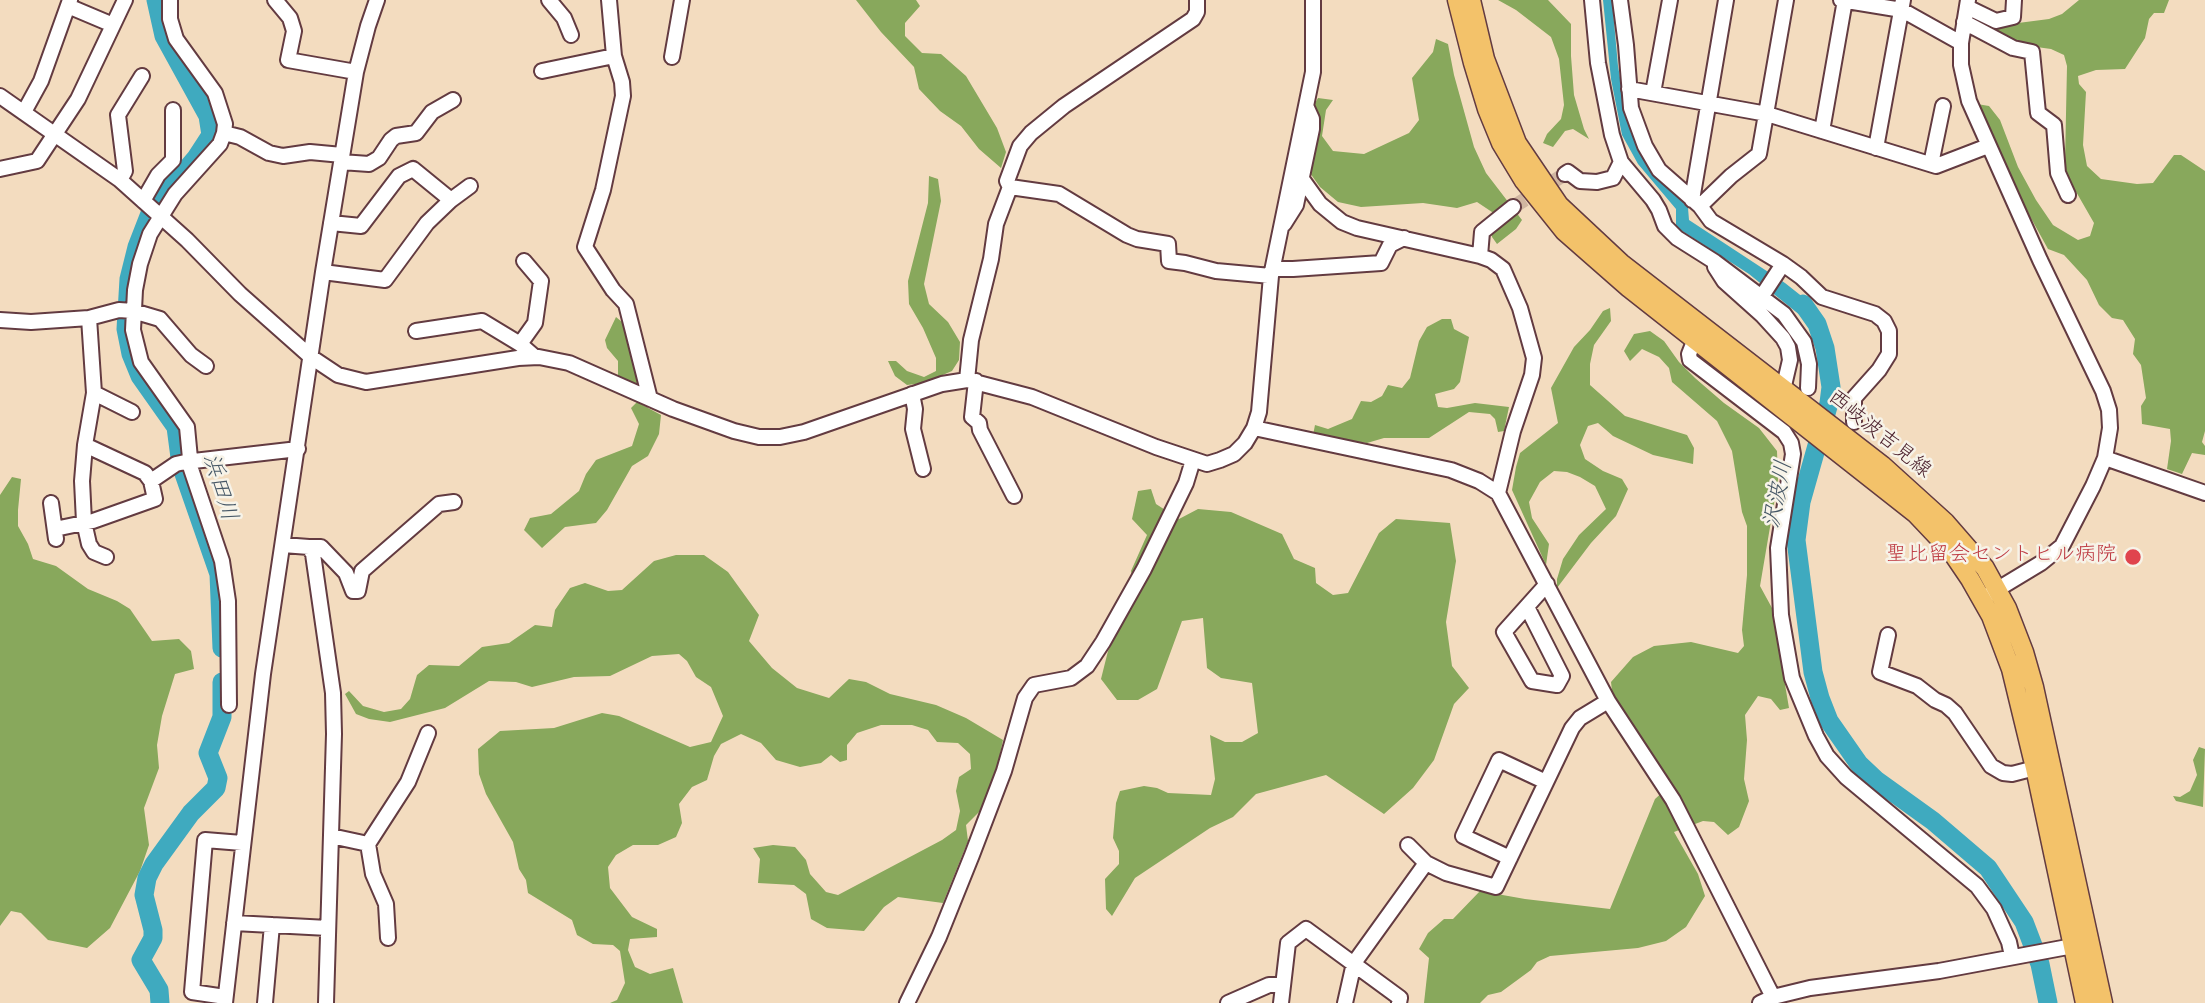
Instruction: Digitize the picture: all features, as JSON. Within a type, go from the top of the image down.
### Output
[{"type":"main road","name":"西岐波吉見線","points":[[1457,0],[1487,109],[1501,143],[1542,206],[1573,240],[1629,288],[1695,340],[1837,441],[1916,514],[1951,551],[1991,615],[2011,669],[2043,766],[2090,939],[2103,1003]]},
{"type":"main road","name":"西岐波吉見線","points":[[1471,0],[1485,59],[1517,143],[1559,205],[1620,263],[1783,390],[1809,419]]},
{"type":"main road","name":"西岐波吉見線","points":[[1837,441],[1882,465],[1945,522],[1985,568],[1997,589],[2024,652],[2085,1003]]},
{"type":"street","points":[[0,169],[37,161],[78,99],[125,0]]},
{"type":"street","points":[[170,0],[170,19],[177,39],[215,93],[225,124],[224,134],[220,144],[160,215],[150,234],[127,311],[137,351],[154,383],[187,427],[184,463],[226,580],[229,705]]},
{"type":"street","points":[[275,0],[290,18],[293,31],[288,60],[356,72]]},
{"type":"street","points":[[242,843],[205,840],[192,992],[225,1000],[263,674],[323,272],[356,72],[377,0]]},
{"type":"street","points":[[549,0],[564,18],[571,35]]},
{"type":"street","points":[[609,0],[614,56],[622,82],[621,110],[603,190],[585,247],[613,290],[626,304],[650,399]]},
{"type":"street","points":[[672,57],[682,0]]},
{"type":"street","points":[[1197,0],[1197,12],[1193,19],[1064,106],[1031,133],[1013,158],[1006,181],[1010,187],[1059,194],[1127,235],[1168,244],[1169,261],[1185,262],[1216,271],[1272,272],[1381,263],[1390,245],[1405,238]]},
{"type":"street","points":[[0,96],[120,180],[160,215],[240,294],[311,357],[338,375],[366,382],[535,357],[569,363],[650,399],[734,431],[759,437],[780,437],[803,432],[942,384],[971,381],[1032,397],[1207,464],[1234,454],[1245,443],[1259,412],[1272,272],[1314,72],[1313,0]]},
{"type":"street","points":[[1592,0],[1603,90],[1612,135],[1621,162],[1659,209],[1665,226],[1677,238],[1763,295],[1784,314],[1804,342],[1809,364],[1808,388]]},
{"type":"street","points":[[1620,0],[1631,108],[1645,146],[1659,170],[1712,221],[1801,277],[1822,297],[1875,314],[1884,321],[1889,331],[1889,354],[1879,370],[1854,398],[1854,422]]},
{"type":"street","points":[[1653,93],[1670,0]]},
{"type":"street","points":[[1696,203],[1708,103],[1726,0]]},
{"type":"street","points":[[1696,203],[1759,154],[1786,0]]},
{"type":"street","points":[[1822,131],[1844,0],[1903,5],[1961,43]]},
{"type":"street","points":[[1981,599],[2041,563],[2062,546],[2094,486],[2105,458],[2109,428],[2109,411],[2103,391],[1974,115],[1964,83],[1961,43],[1967,3],[1996,20],[2012,17],[2014,0]]},
{"type":"street","points":[[24,113],[41,81],[69,3],[113,25]]},
{"type":"street","points":[[1876,148],[1903,5]]},
{"type":"street","points":[[1965,22],[2013,48],[2032,52],[2038,113],[2054,125],[2059,173],[2068,195]]},
{"type":"street","points":[[542,71],[614,56]]},
{"type":"street","points":[[120,180],[125,171],[118,114],[142,76]]},
{"type":"street","points":[[1629,89],[1767,114],[1936,166],[1988,146]]},
{"type":"street","points":[[224,134],[240,137],[269,153],[283,156],[310,152],[369,164],[387,150],[391,140],[397,136],[416,133],[432,113],[453,100]]},
{"type":"street","points":[[1931,164],[1942,106]]},
{"type":"street","points":[[1280,227],[1287,221],[1296,205],[1303,179],[1312,129],[1312,119],[1307,108]]},
{"type":"street","points":[[145,202],[158,175],[173,160],[173,110]]},
{"type":"street","points":[[1565,174],[1568,172],[1580,181],[1597,182],[1613,178],[1621,162]]},
{"type":"street","points":[[331,223],[361,226],[399,176],[413,169],[451,200]]},
{"type":"street","points":[[1303,179],[1320,204],[1342,222],[1357,228],[1480,256],[1503,269],[1528,333],[1534,358],[1532,375],[1513,431],[1498,493]]},
{"type":"street","points":[[323,272],[385,280],[428,223],[470,186]]},
{"type":"street","points":[[1010,187],[996,224],[991,259],[971,340],[971,381],[972,417],[979,423],[980,430],[1014,496]]},
{"type":"street","points":[[1480,256],[1482,232],[1513,208]]},
{"type":"street","points":[[520,344],[535,323],[541,281],[524,261]]},
{"type":"street","points":[[1715,262],[1715,270],[1724,281],[1762,315],[1788,347],[1790,360],[1783,390]]},
{"type":"street","points":[[1763,295],[1782,266]]},
{"type":"street","points":[[0,320],[31,323],[89,318],[127,311],[160,319],[191,355],[206,366]]},
{"type":"street","points":[[89,318],[94,393],[82,481],[84,522],[89,544],[94,552],[106,557]]},
{"type":"street","points":[[416,331],[482,321],[520,344],[535,357]]},
{"type":"street","points":[[1695,340],[1689,355],[1690,360],[1784,432],[1791,443],[1793,454],[1778,548],[1781,615],[1792,678],[1816,736],[1827,756],[1846,777],[1977,886],[1994,909],[2018,956]]},
{"type":"street","points":[[94,393],[132,412]]},
{"type":"street","points":[[912,394],[915,409],[913,429],[923,468]]},
{"type":"street","points":[[1254,428],[1451,470],[1479,481],[1498,493],[1608,701],[1673,800],[1767,1000],[1810,988],[1939,971],[2048,951],[2090,939]]},
{"type":"street","points":[[51,503],[55,534],[155,499],[151,481],[145,473],[85,445]]},
{"type":"street","points":[[151,481],[184,463],[298,449]]},
{"type":"street","points":[[2105,458],[2205,493]]},
{"type":"street","points":[[907,1003],[939,937],[972,855],[1004,771],[1025,698],[1034,685],[1071,678],[1087,666],[1144,569],[1185,483],[1193,460]]},
{"type":"street","points":[[283,545],[321,547],[346,573],[354,591],[358,591],[362,571],[439,504],[454,502]]},
{"type":"street","points":[[309,547],[316,571],[333,693],[326,1003]]},
{"type":"street","points":[[1527,607],[1562,676],[1557,685],[1532,681],[1504,632],[1547,584]]},
{"type":"street","points":[[1888,635],[1880,671],[1917,686],[1934,700],[1946,705],[1955,713],[1991,765],[2003,773],[2012,774],[2043,766]]},
{"type":"street","points":[[1408,845],[1426,863],[1446,873],[1496,887],[1572,727],[1580,718],[1608,701]]},
{"type":"street","points":[[388,939],[386,904],[373,874],[368,844],[408,782],[428,733]]},
{"type":"street","points":[[1510,858],[1463,836],[1499,760],[1546,782]]},
{"type":"street","points":[[331,836],[368,844]]},
{"type":"street","points":[[1345,1003],[1354,963],[1426,863]]},
{"type":"street","points":[[234,923],[328,929]]},
{"type":"street","points":[[265,1003],[272,925]]},
{"type":"street","points":[[1281,1003],[1288,943],[1306,929],[1400,998],[1399,1003]]},
{"type":"street","points":[[1228,1003],[1269,985],[1283,985]]},
{"type":"green space","points":[[856,0],[916,0],[920,6],[905,23],[905,36],[922,53],[941,54],[966,76],[997,128],[1006,152],[1001,168],[979,149],[961,126],[940,111],[919,89],[914,67]]},
{"type":"green space","points":[[1498,0],[1548,0],[1571,24],[1574,95],[1589,139],[1573,129],[1565,131],[1553,147],[1543,143],[1547,134],[1561,119],[1564,105],[1559,59],[1551,37],[1516,10]]},
{"type":"green space","points":[[2079,0],[2169,0],[2164,13],[2154,13],[2149,19],[2145,38],[2125,69],[2096,70],[2078,76],[2079,84],[2086,92],[2083,145],[2087,166],[2101,179],[2137,184],[2153,183],[2174,155],[2181,155],[2205,171],[2205,431],[2202,442],[2205,455],[2192,453],[2182,474],[2167,469],[2170,429],[2142,424],[2141,406],[2146,398],[2141,365],[2133,354],[2135,339],[2123,320],[2112,318],[2099,305],[2087,280],[2064,255],[2048,249],[2016,191],[1977,104],[1989,106],[2000,120],[2018,167],[2053,225],[2078,240],[2090,236],[2094,223],[2067,176],[2067,66],[2064,55],[2051,49],[2022,45],[1997,32],[1995,26],[2049,19],[2062,14]]},
{"type":"green space","points":[[1436,39],[1448,44],[1474,147],[1486,173],[1522,220],[1516,229],[1497,244],[1492,237],[1492,212],[1477,202],[1457,208],[1423,203],[1361,207],[1338,202],[1320,187],[1310,173],[1316,135],[1314,105],[1318,98],[1333,100],[1326,110],[1322,136],[1333,151],[1364,154],[1409,133],[1419,120],[1412,78],[1433,52]]},
{"type":"green space","points":[[929,176],[938,179],[941,201],[924,284],[929,304],[948,322],[960,342],[959,360],[952,371],[924,383],[907,385],[895,376],[888,361],[896,361],[907,371],[924,377],[936,371],[936,358],[909,304],[908,281],[928,203]]},
{"type":"green space","points":[[1610,308],[1611,321],[1594,345],[1590,385],[1625,416],[1687,435],[1694,448],[1693,464],[1653,455],[1613,436],[1598,423],[1588,426],[1580,445],[1585,459],[1622,479],[1628,489],[1616,516],[1591,543],[1557,588],[1563,559],[1579,535],[1606,509],[1595,486],[1580,477],[1554,471],[1540,482],[1529,502],[1532,518],[1549,544],[1546,565],[1512,490],[1516,467],[1520,453],[1558,423],[1551,388],[1574,347],[1603,311]]},
{"type":"green space","points":[[616,317],[628,327],[640,382],[636,386],[618,376],[618,361],[607,348],[605,340]]},
{"type":"green space","points":[[1442,319],[1451,319],[1454,329],[1469,337],[1460,382],[1454,389],[1435,394],[1438,407],[1475,403],[1509,407],[1504,431],[1498,432],[1495,419],[1490,414],[1469,412],[1429,438],[1384,438],[1367,443],[1313,435],[1315,425],[1328,429],[1352,419],[1361,401],[1371,402],[1382,396],[1388,385],[1402,388],[1410,378],[1419,341],[1427,327]]},
{"type":"green space","points":[[1650,331],[1664,341],[1695,378],[1759,428],[1777,451],[1778,480],[1760,586],[1772,608],[1789,708],[1780,710],[1771,699],[1758,696],[1745,715],[1747,740],[1744,779],[1749,801],[1739,827],[1728,835],[1714,822],[1703,821],[1674,832],[1698,874],[1705,896],[1686,927],[1666,941],[1638,948],[1550,956],[1537,962],[1531,970],[1501,992],[1488,995],[1480,1003],[1424,1003],[1429,958],[1419,949],[1428,933],[1444,919],[1453,919],[1480,891],[1610,909],[1655,799],[1666,789],[1613,700],[1611,682],[1633,657],[1654,646],[1691,642],[1738,653],[1744,646],[1742,630],[1747,575],[1747,526],[1742,512],[1732,451],[1717,421],[1672,382],[1669,368],[1659,357],[1642,349],[1630,361],[1624,351],[1634,334]]},
{"type":"green space","points":[[637,402],[661,415],[659,434],[648,456],[632,466],[607,510],[596,523],[565,527],[542,548],[524,530],[530,518],[551,514],[579,491],[596,460],[632,446],[639,424],[631,408]]},
{"type":"green space","points":[[12,477],[21,479],[18,526],[33,559],[56,566],[88,589],[130,609],[152,641],[179,639],[191,651],[194,669],[175,674],[162,716],[157,745],[159,768],[144,808],[149,845],[140,871],[110,928],[87,948],[48,940],[21,913],[11,911],[0,926],[0,495]]},
{"type":"green space","points":[[1151,489],[1156,504],[1179,519],[1198,509],[1231,512],[1282,534],[1294,559],[1315,568],[1316,583],[1333,595],[1348,593],[1379,533],[1396,519],[1450,523],[1456,561],[1446,622],[1452,666],[1469,688],[1454,704],[1434,760],[1413,788],[1384,814],[1326,775],[1256,794],[1233,817],[1210,828],[1135,878],[1112,916],[1106,909],[1105,879],[1119,864],[1119,851],[1113,838],[1116,803],[1120,791],[1144,786],[1168,793],[1211,795],[1215,779],[1210,735],[1225,742],[1242,742],[1258,733],[1252,683],[1221,678],[1207,668],[1203,618],[1182,621],[1157,689],[1138,700],[1117,700],[1101,679],[1108,651],[1137,596],[1131,571],[1147,535],[1132,519],[1138,491]]},
{"type":"green space","points":[[676,555],[704,555],[728,572],[759,615],[749,641],[772,668],[797,688],[829,698],[849,679],[866,682],[890,694],[936,705],[966,718],[1003,740],[998,764],[980,811],[966,825],[968,841],[943,903],[898,897],[884,907],[864,931],[827,928],[811,919],[806,894],[794,885],[758,883],[760,859],[753,848],[773,845],[795,847],[806,860],[810,874],[826,892],[838,895],[956,830],[960,811],[956,791],[959,777],[971,769],[970,754],[958,743],[937,742],[928,730],[912,725],[881,725],[857,733],[847,745],[847,760],[840,762],[831,755],[821,763],[800,767],[776,760],[761,743],[741,734],[721,744],[714,756],[707,780],[692,787],[679,804],[682,823],[676,837],[658,845],[633,845],[616,855],[608,867],[610,888],[632,917],[657,929],[657,937],[630,939],[628,950],[635,967],[650,974],[673,968],[683,1003],[610,1003],[617,1000],[625,983],[620,951],[613,945],[593,944],[577,935],[572,920],[528,893],[513,842],[486,794],[479,774],[478,749],[500,731],[554,728],[602,713],[619,716],[690,747],[711,742],[723,716],[711,687],[696,677],[687,661],[679,654],[652,656],[610,676],[574,677],[532,687],[516,682],[489,681],[445,708],[390,722],[356,714],[345,694],[349,691],[363,706],[384,712],[401,709],[410,699],[417,675],[429,665],[459,666],[482,647],[509,643],[535,625],[552,627],[555,610],[570,588],[585,583],[608,591],[622,590],[654,561]]},
{"type":"green space","points":[[2199,747],[2205,749],[2203,807],[2176,801],[2173,796],[2180,797],[2190,791],[2197,775],[2193,760]]},
{"type":"water","points":[[1603,0],[1612,0],[1624,101],[1631,133],[1642,155],[1688,208],[1689,220],[1804,298],[1817,324],[1801,316],[1749,274],[1676,227],[1676,209],[1638,164],[1622,135],[1611,79]]},
{"type":"waterway","name":"浜田川","points":[[156,0],[164,36],[208,116],[211,135],[196,158],[151,211],[137,247],[129,279],[126,329],[131,354],[140,376],[176,427],[181,465],[219,574],[222,648]]},
{"type":"waterway","name":"沢波川","points":[[1803,304],[1817,324],[1825,348],[1831,387],[1829,403],[1801,502],[1796,540],[1813,672],[1820,698],[1829,721],[1859,764],[1988,868],[2024,922],[2040,964],[2048,1003]]},
{"type":"waterway","name":"浜田川","points":[[160,1003],[159,990],[141,960],[153,938],[144,895],[147,878],[191,813],[216,788],[218,778],[208,753],[222,717],[222,682]]},
{"type":"tunnel","points":[[1513,207],[1565,174]]},
{"type":"place","name":"聖比留会セントヒル病院","points":[[2133,557]]}]
